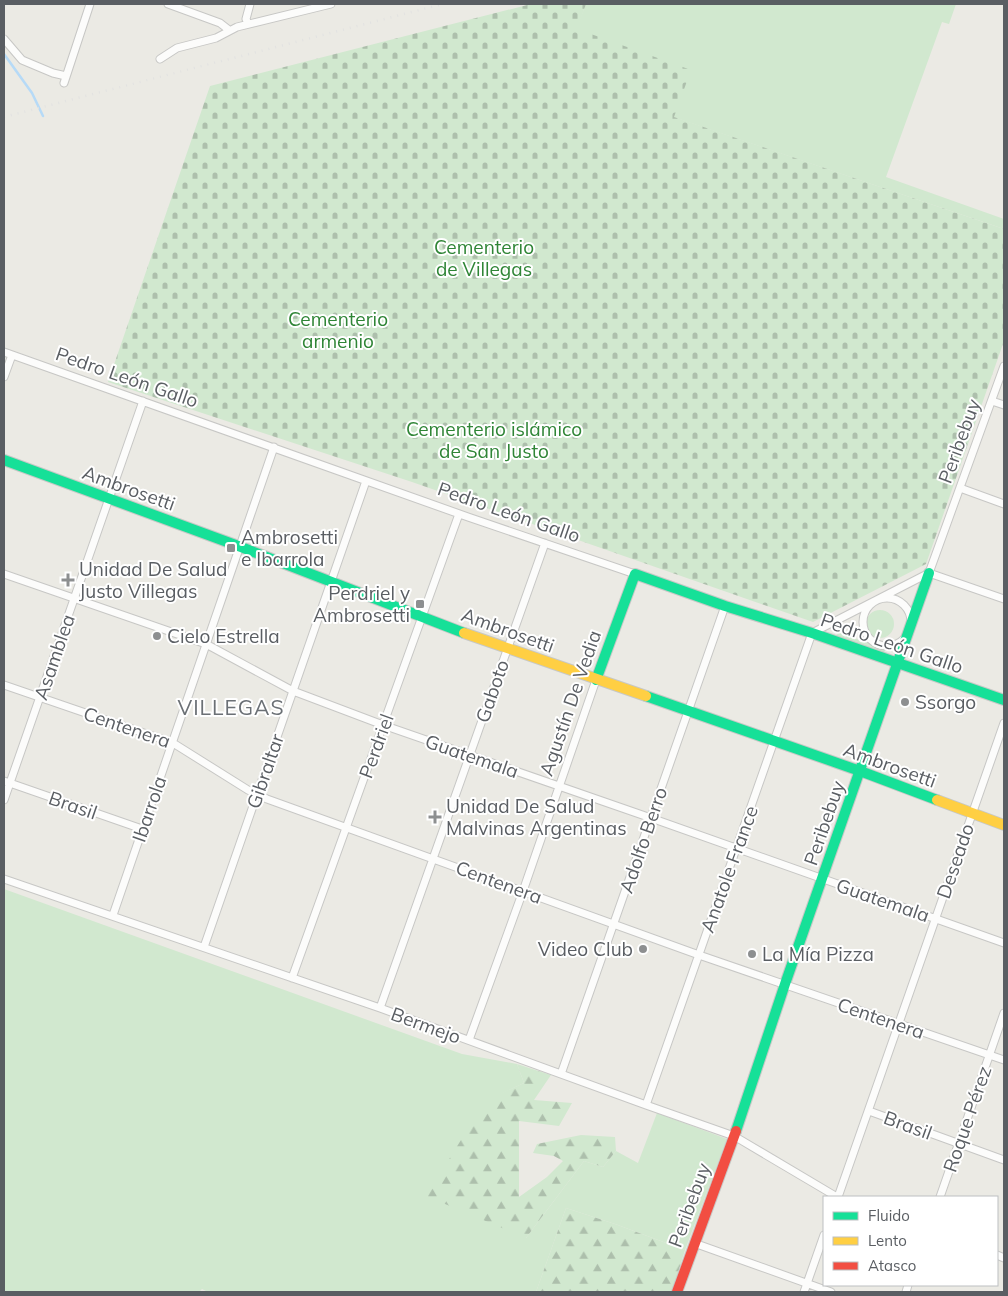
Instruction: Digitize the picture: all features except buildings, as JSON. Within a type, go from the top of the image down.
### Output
[{"type":"street","points":[[4,39],[22,60],[65,80],[90,4]]},
{"type":"street","points":[[168,4],[220,23],[229,30]]},
{"type":"street","points":[[248,24],[247,12],[250,4]]},
{"type":"street","points":[[160,59],[177,48],[216,38],[229,30],[330,4]]},
{"type":"street","name":"Pedro León Gallo","points":[[4,352],[459,514],[1004,700]]},
{"type":"street","points":[[4,377],[12,355]]},
{"type":"street","name":"Peribebuy","points":[[677,1292],[734,1136],[785,984],[929,573],[1004,366]]},
{"type":"street","name":"Asamblea","points":[[4,800],[7,782],[39,697],[143,401]]},
{"type":"street","points":[[992,401],[1004,405]]},
{"type":"street","name":"Ibarrola","points":[[113,915],[274,448]]},
{"type":"street","name":"Ambrosetti","points":[[4,460],[241,547],[422,618],[860,771],[1004,825]]},
{"type":"street","name":"Gibraltar","points":[[204,947],[366,481]]},
{"type":"street","points":[[960,488],[1004,504]]},
{"type":"street","name":"Perdriel","points":[[292,978],[459,514]]},
{"type":"street","name":"Gaboto","points":[[380,1008],[545,543]]},
{"type":"street","points":[[812,633],[929,573],[1004,599]]},
{"type":"street","name":"Guatemala","points":[[4,574],[206,644],[293,691],[383,725],[1004,943]]},
{"type":"street","name":"Agustín De Vedia","points":[[469,1040],[524,891],[596,680],[635,574]]},
{"type":"street","points":[[892,598],[909,612],[911,619],[908,634],[897,643],[880,645],[867,635],[863,620],[865,612],[877,600],[892,598]]},
{"type":"street","name":"Adolfo Berro","points":[[561,1074],[725,606]]},
{"type":"street","name":"Anatole France","points":[[646,1105],[812,633]]},
{"type":"street","name":"Centenera","points":[[4,685],[173,743],[257,795],[699,955],[1004,1060]]},
{"type":"street","name":"Deseado","points":[[837,1196],[869,1111],[1004,723]]},
{"type":"street","name":"Brasil","points":[[7,782],[142,829]]},
{"type":"street","name":"Bermejo","points":[[4,879],[380,1008],[734,1136],[835,1196]]},
{"type":"street","name":"Roque Pérez","points":[[940,1196],[1004,1013]]},
{"type":"street","name":"Brasil","points":[[869,1111],[1004,1160]]},
{"type":"street","points":[[804,1292],[823,1239]]},
{"type":"street","points":[[694,1243],[831,1292]]},
{"type":"green space","name":"Cementerio de Villegas","points":[[531,4],[586,4],[577,29],[691,70],[674,117],[1004,229],[1004,341],[926,564],[813,622],[412,482],[108,382],[210,86]]},
{"type":"green space","points":[[586,4],[956,4],[949,24],[942,22],[886,177],[1004,219],[1004,229],[673,117],[576,29]]},
{"type":"green space","points":[[880,610],[890,614],[894,624],[890,634],[880,638],[870,634],[866,624],[870,614]]},
{"type":"green space","points":[[839,633],[884,648],[885,651],[883,653],[837,637],[836,635]]},
{"type":"green space","points":[[4,889],[462,1054],[517,1064],[524,1083],[486,1101],[526,1238],[584,1161],[603,1167],[616,1151],[638,1163],[657,1113],[727,1139],[685,1250],[566,1208],[536,1292],[208,1292],[202,1289],[199,1292],[4,1292]]},
{"type":"green space","points":[[517,1064],[551,1075],[534,1100],[572,1103],[559,1126],[519,1121],[519,1197],[547,1177],[563,1161],[554,1156],[533,1153],[537,1144],[581,1135],[615,1137],[616,1151],[603,1167],[584,1161],[526,1238],[426,1196],[486,1100],[524,1083]]},
{"type":"green space","points":[[566,1208],[685,1250],[672,1292],[536,1292]]},
{"type":"waterway","points":[[4,54],[32,93],[43,116]]},
{"type":"railway","points":[[4,117],[443,4]]},
{"type":"traffic: fast","points":[[4,460],[241,547],[464,633]]},
{"type":"traffic: fast","points":[[736,1131],[785,984],[929,573]]},
{"type":"traffic: fast","points":[[596,680],[635,574],[1004,700]]},
{"type":"traffic: fast","points":[[646,696],[937,800]]},
{"type":"traffic: slow","points":[[464,633],[646,696]]},
{"type":"traffic: slow","points":[[937,800],[1004,825]]},
{"type":"traffic: jam","points":[[677,1292],[736,1131]]},
{"type":"place","name":"Ambrosetti e Ibarrola","points":[[231,548]]},
{"type":"place","name":"Unidad De Salud Justo Villegas","points":[[68,580]]},
{"type":"place","name":"Perdriel y Ambrosetti","points":[[420,604]]},
{"type":"place","name":"Cielo Estrella","points":[[157,636]]},
{"type":"place","name":"Ssorgo","points":[[905,702]]},
{"type":"place","name":"Unidad De Salud Malvinas Argentinas","points":[[435,817]]},
{"type":"place","name":"Video Club","points":[[643,949]]},
{"type":"place","name":"La Mía Pizza","points":[[752,954]]},
{"type":"district","name":"VILLEGAS","points":[[231,707]]},
{"type":"park label","name":"Cementerio armenio","points":[[338,330]]},
{"type":"park label","name":"Cementerio islámico de San Justo","points":[[494,440]]}]
